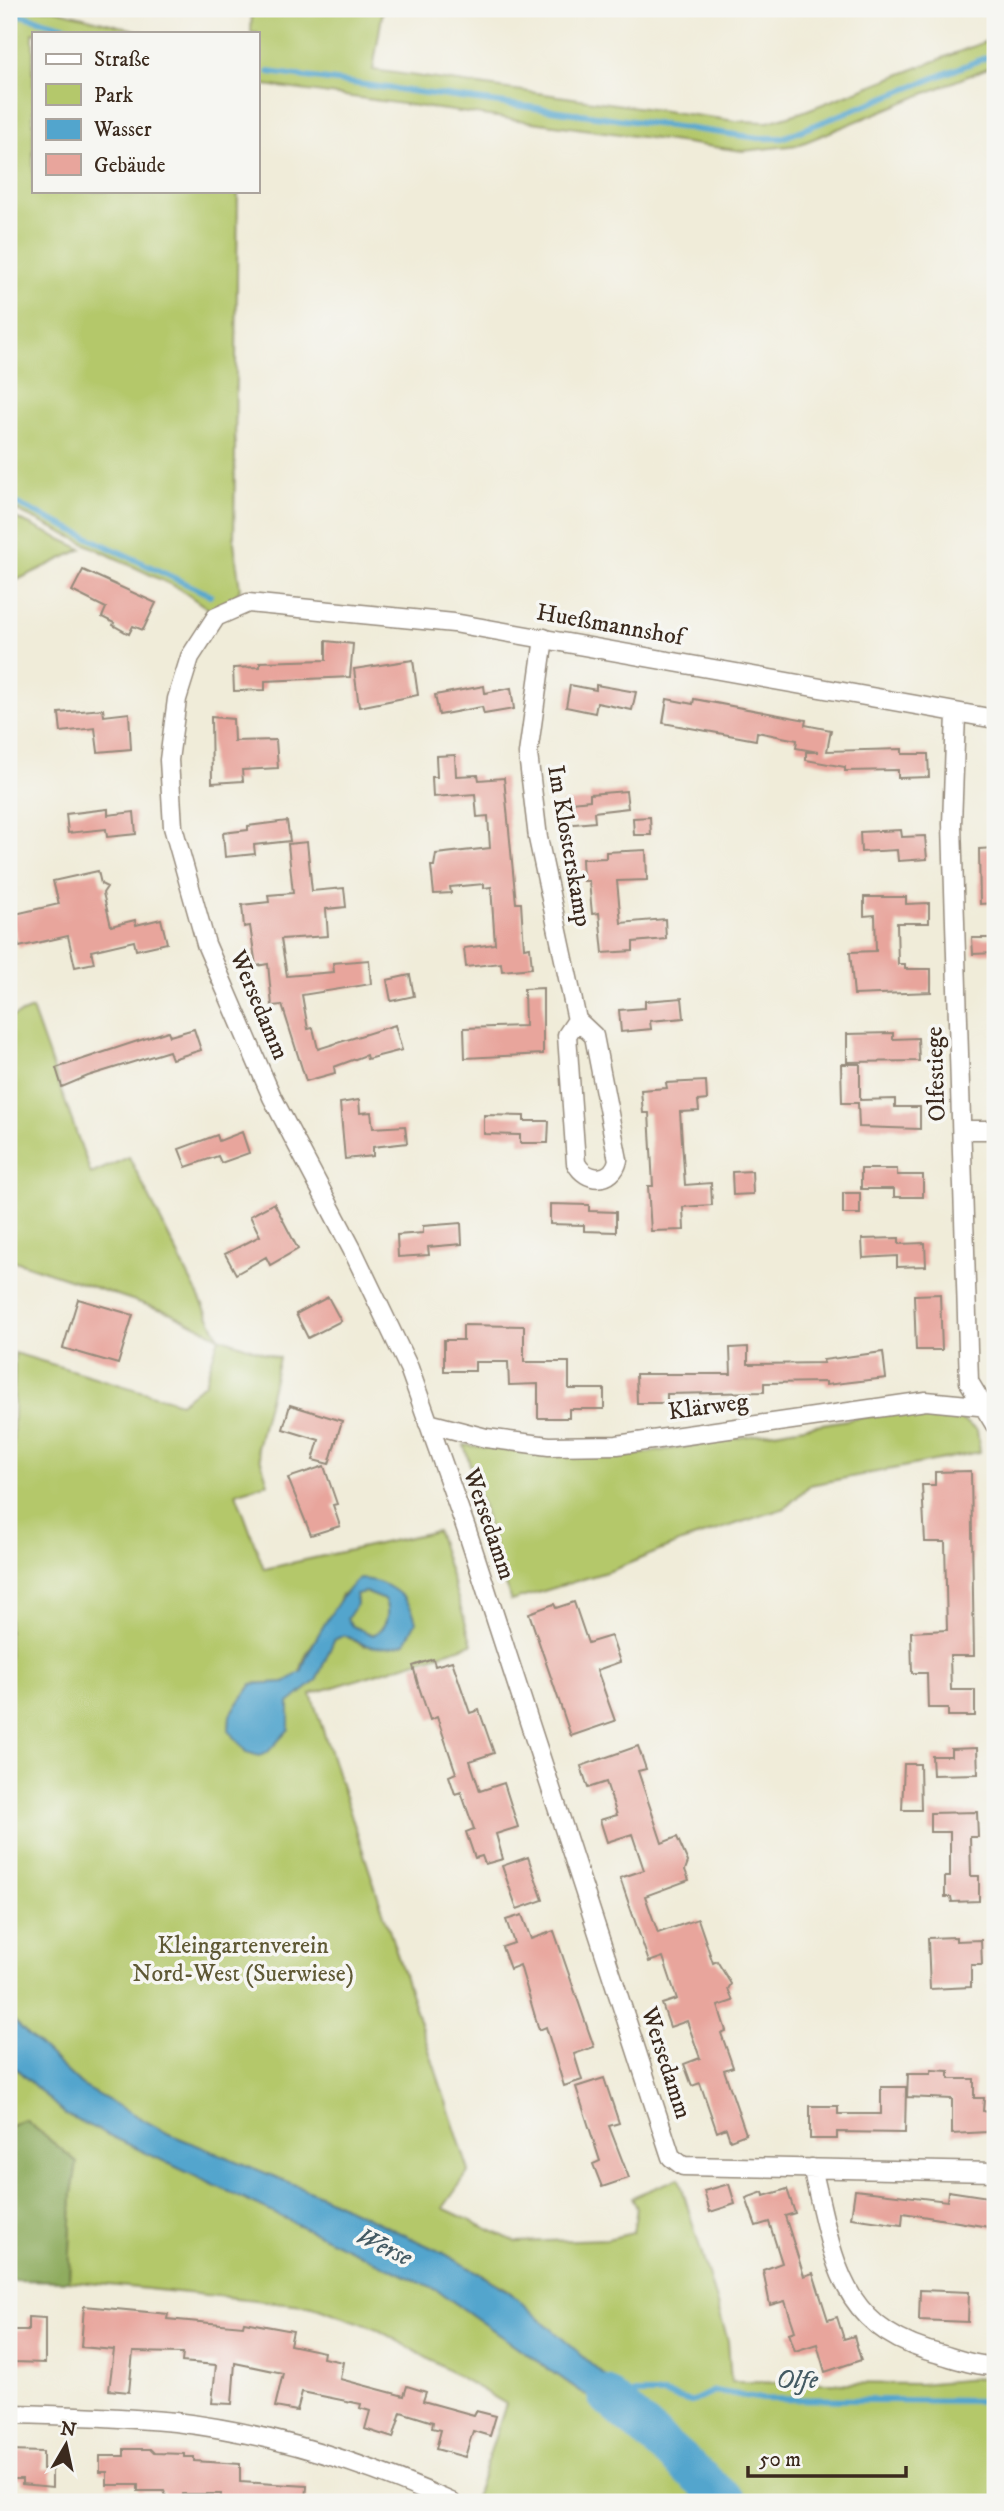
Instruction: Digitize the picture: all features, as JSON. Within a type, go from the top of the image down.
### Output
[{"type":"street","name":"Hueßmannshof","points":[[216,617],[248,603],[306,606],[454,623],[995,719]]},
{"type":"street","name":"Wersedamm","points":[[216,617],[190,657],[177,699],[169,760],[173,827],[206,944],[272,1097],[352,1249],[409,1368],[467,1531],[671,2157],[683,2166],[995,2172]]},
{"type":"street","name":"Im Klosterskamp","points":[[544,638],[528,754],[538,838],[577,1020],[594,1036],[618,1160],[616,1170],[609,1177],[589,1178],[581,1173],[576,1163],[567,1035],[577,1020]]},
{"type":"street","name":"Olfestiege","points":[[956,714],[952,824],[970,1382],[988,1406],[995,1425]]},
{"type":"street","points":[[963,1130],[995,1130]]},
{"type":"street","name":"Klärweg","points":[[428,1423],[486,1438],[549,1446],[617,1445],[926,1401],[988,1406]]},
{"type":"street","points":[[812,2168],[837,2268],[859,2310],[885,2332],[922,2350],[995,2366]]},
{"type":"street","points":[[9,2414],[175,2423],[254,2436],[331,2456],[452,2502]]},
{"type":"green space","points":[[9,9],[52,9],[143,32],[32,32],[32,192],[238,192],[234,542],[240,589],[234,598],[210,610],[178,588],[9,507]]},
{"type":"green space","points":[[252,9],[383,9],[373,70],[736,121],[768,122],[802,112],[995,38],[995,65],[798,145],[743,151],[259,84],[259,32],[251,32]]},
{"type":"green space","points":[[9,515],[82,549],[9,584]]},
{"type":"green space","points":[[32,1009],[91,1174],[129,1157],[219,1337],[171,1313],[9,1259],[9,1018]]},
{"type":"green space","name":"Kleingartenverein Nord-West (Suerwiese)","points":[[219,1337],[279,1358],[257,1448],[268,1483],[236,1493],[264,1569],[437,1531],[472,1644],[311,1694],[469,2171],[443,2208],[516,2242],[607,2239],[633,2233],[637,2208],[632,2197],[679,2178],[728,2341],[731,2382],[920,2384],[995,2377],[995,2502],[478,2502],[474,2500],[506,2404],[375,2328],[313,2306],[69,2281],[72,2193],[77,2162],[25,2120],[9,2127],[9,2062],[66,2115],[438,2291],[607,2410],[646,2428],[507,2289],[445,2254],[315,2193],[169,2134],[81,2085],[9,2017],[9,1450],[13,1448],[15,1353],[180,1403],[205,1383]],"holes":[[[381,1583],[405,1643],[364,1646],[344,1635],[334,1640],[316,1681],[288,1703],[246,1752],[229,1730],[230,1715],[252,1684],[286,1681],[298,1675],[305,1657],[342,1594]]]},
{"type":"green space","points":[[925,1407],[957,1417],[977,1430],[980,1452],[810,1485],[785,1508],[681,1542],[613,1570],[511,1601],[464,1445],[549,1455],[623,1457]]},
{"type":"green space","points":[[365,1592],[385,1600],[386,1605],[384,1625],[373,1635],[352,1626],[346,1619],[357,1604],[356,1594]]},
{"type":"green space","points":[[25,2120],[77,2162],[72,2193],[69,2281],[9,2280],[9,2127]]},
{"type":"water","points":[[359,1579],[378,1582],[403,1597],[416,1622],[405,1643],[381,1648],[359,1643],[344,1635],[334,1640],[316,1681],[289,1703],[289,1729],[267,1753],[259,1756],[246,1752],[229,1730],[230,1715],[252,1684],[285,1682],[302,1671],[326,1622]],"holes":[[[365,1592],[385,1600],[386,1620],[381,1629],[373,1635],[352,1626],[347,1619],[357,1604],[356,1594]]]},
{"type":"water","points":[[9,2017],[81,2085],[169,2134],[315,2193],[445,2254],[507,2290],[611,2381],[648,2429],[607,2410],[438,2291],[66,2115],[9,2062]]},
{"type":"building","points":[[83,570],[156,603],[143,630],[133,626],[129,634],[102,617],[106,608],[72,591]]},
{"type":"building","points":[[326,641],[353,644],[350,677],[265,681],[265,690],[234,691],[233,668],[260,667],[260,662],[326,660]]},
{"type":"building","points":[[413,660],[418,695],[359,707],[354,669]]},
{"type":"building","points":[[570,685],[596,690],[596,685],[636,692],[632,710],[597,703],[595,713],[566,707]]},
{"type":"building","points":[[484,686],[485,693],[511,688],[514,709],[484,714],[482,707],[439,715],[435,695]]},
{"type":"building","points":[[667,699],[693,704],[694,699],[806,720],[805,725],[831,730],[827,751],[902,749],[902,754],[928,754],[929,777],[898,778],[898,770],[845,771],[845,767],[806,760],[806,752],[818,752],[796,748],[797,740],[757,732],[756,740],[663,723]]},
{"type":"building","points":[[103,709],[104,716],[129,713],[131,749],[98,752],[95,728],[61,732],[59,713]]},
{"type":"building","points":[[211,717],[233,719],[234,741],[276,740],[278,768],[242,770],[243,781],[212,783]]},
{"type":"building","points":[[455,755],[456,776],[478,775],[479,780],[504,778],[516,903],[521,903],[524,948],[530,947],[532,968],[502,971],[501,963],[466,967],[464,948],[495,944],[491,887],[484,888],[484,884],[450,887],[451,893],[434,894],[431,866],[434,866],[436,854],[490,848],[488,816],[477,817],[475,794],[433,797],[432,777],[437,777],[436,756]]},
{"type":"building","points":[[626,791],[628,808],[594,812],[595,822],[564,825],[562,803],[590,800],[590,794]]},
{"type":"building","points":[[108,809],[108,815],[134,812],[136,834],[107,837],[106,829],[68,833],[66,814]]},
{"type":"building","points":[[650,817],[651,835],[634,835],[633,818]]},
{"type":"building","points":[[287,821],[290,841],[254,845],[255,854],[225,857],[223,833],[248,830],[248,826]]},
{"type":"building","points":[[901,830],[902,837],[925,836],[927,859],[898,861],[897,850],[861,852],[860,832]]},
{"type":"building","points":[[307,842],[312,891],[344,888],[346,907],[326,909],[328,936],[281,939],[287,976],[334,972],[333,963],[369,960],[371,984],[302,995],[308,1029],[313,1028],[318,1049],[395,1025],[402,1050],[367,1059],[366,1055],[334,1067],[335,1073],[306,1081],[282,1005],[272,1006],[268,964],[256,966],[250,926],[244,927],[242,905],[269,902],[268,895],[293,893],[288,844]]},
{"type":"building","points":[[995,848],[995,903],[980,904],[979,849]]},
{"type":"building","points":[[646,850],[647,880],[617,881],[621,923],[665,919],[666,939],[633,942],[633,951],[603,953],[599,913],[592,914],[589,881],[583,881],[582,859],[606,858],[606,852]]},
{"type":"building","points":[[98,871],[101,884],[107,887],[103,893],[111,926],[135,920],[136,925],[161,919],[167,943],[136,950],[134,941],[91,951],[94,963],[75,967],[68,936],[19,947],[11,915],[59,904],[53,881]]},
{"type":"building","points":[[864,897],[906,897],[906,904],[929,903],[929,923],[897,923],[898,964],[905,964],[905,969],[931,969],[931,992],[854,995],[850,952],[876,951],[875,915],[864,916]]},
{"type":"building","points":[[972,938],[995,938],[995,953],[973,954]]},
{"type":"building","points":[[410,975],[414,996],[391,1001],[387,980]]},
{"type":"building","points":[[543,988],[543,1054],[465,1058],[464,1028],[525,1026],[524,989]]},
{"type":"building","points":[[682,998],[684,1018],[650,1021],[651,1029],[621,1032],[619,1010],[645,1008],[645,1001]]},
{"type":"building","points":[[194,1029],[201,1050],[172,1059],[169,1051],[88,1076],[62,1087],[56,1068],[168,1031],[170,1036]]},
{"type":"building","points":[[893,1033],[893,1039],[918,1038],[919,1061],[847,1062],[847,1034]]},
{"type":"building","points":[[841,1064],[860,1064],[860,1100],[895,1099],[895,1107],[920,1107],[920,1129],[859,1127],[858,1103],[842,1103]]},
{"type":"building","points":[[706,1081],[707,1100],[698,1101],[699,1111],[680,1112],[685,1185],[711,1183],[712,1205],[683,1207],[684,1230],[651,1231],[648,1186],[653,1186],[649,1113],[643,1113],[641,1090],[667,1088],[666,1083]]},
{"type":"building","points":[[359,1100],[360,1113],[371,1112],[373,1128],[405,1126],[407,1143],[373,1147],[373,1156],[345,1159],[340,1103]]},
{"type":"building","points":[[484,1115],[524,1116],[524,1121],[549,1121],[548,1143],[520,1143],[520,1135],[484,1134]]},
{"type":"building","points":[[242,1132],[249,1153],[221,1163],[218,1156],[186,1167],[179,1149],[217,1135],[219,1141]]},
{"type":"building","points":[[861,1169],[897,1169],[897,1175],[923,1175],[923,1197],[894,1197],[894,1189],[861,1189]]},
{"type":"building","points":[[752,1171],[753,1194],[733,1195],[732,1172]]},
{"type":"building","points":[[843,1193],[860,1193],[860,1214],[843,1214]]},
{"type":"building","points":[[274,1203],[298,1249],[270,1265],[266,1257],[236,1274],[225,1254],[260,1236],[250,1216]]},
{"type":"building","points":[[550,1204],[589,1205],[589,1211],[616,1212],[616,1232],[584,1231],[584,1225],[550,1224]]},
{"type":"building","points":[[461,1223],[462,1244],[428,1247],[429,1255],[398,1257],[397,1235],[423,1233],[423,1226]]},
{"type":"building","points":[[899,1238],[899,1244],[925,1243],[926,1266],[897,1267],[897,1256],[863,1258],[862,1239]]},
{"type":"building","points":[[940,1294],[942,1350],[916,1350],[914,1295]]},
{"type":"building","points":[[328,1297],[341,1321],[308,1338],[296,1314]]},
{"type":"building","points":[[78,1299],[133,1315],[118,1364],[63,1348]]},
{"type":"building","points":[[463,1325],[524,1326],[524,1362],[569,1362],[569,1389],[604,1389],[604,1409],[569,1409],[569,1418],[538,1418],[538,1384],[509,1385],[508,1362],[475,1362],[475,1371],[444,1371],[444,1340],[463,1340]]},
{"type":"building","points":[[748,1347],[748,1364],[824,1363],[823,1360],[883,1352],[886,1378],[826,1385],[826,1382],[764,1383],[764,1392],[667,1394],[667,1403],[637,1403],[636,1374],[731,1374],[730,1348]]},
{"type":"building","points":[[290,1405],[342,1421],[329,1464],[313,1460],[319,1440],[283,1429]]},
{"type":"building","points":[[324,1466],[337,1504],[333,1505],[340,1526],[311,1535],[288,1478]]},
{"type":"building","points":[[971,1471],[974,1656],[950,1656],[951,1690],[975,1690],[975,1716],[948,1716],[948,1708],[928,1708],[927,1673],[912,1673],[911,1632],[947,1630],[945,1542],[925,1542],[922,1485],[935,1485],[935,1472]]},
{"type":"building","points":[[574,1602],[588,1643],[611,1636],[620,1662],[597,1670],[615,1721],[571,1736],[529,1613],[554,1604],[556,1608]]},
{"type":"building","points":[[433,1659],[435,1666],[452,1661],[470,1713],[479,1710],[494,1753],[470,1761],[480,1791],[504,1783],[518,1827],[496,1834],[503,1859],[485,1864],[482,1856],[475,1858],[466,1832],[474,1829],[461,1792],[455,1794],[449,1776],[456,1773],[437,1717],[430,1720],[413,1666]]},
{"type":"building","points":[[638,1746],[646,1769],[638,1771],[662,1843],[677,1837],[688,1862],[685,1870],[689,1880],[645,1896],[658,1933],[698,1919],[713,1963],[717,1961],[731,1984],[728,1989],[733,2001],[718,2006],[726,2031],[721,2033],[733,2067],[724,2070],[746,2134],[730,2140],[726,2128],[717,2132],[700,2083],[692,2086],[684,2064],[700,2058],[687,2021],[670,2027],[662,2004],[677,1999],[663,1957],[649,1962],[620,1878],[644,1870],[632,1834],[607,1842],[600,1820],[617,1815],[606,1782],[588,1788],[581,1766]]},
{"type":"building","points":[[977,1748],[978,1774],[933,1775],[932,1756],[951,1756],[951,1749]]},
{"type":"building","points":[[904,1764],[920,1764],[921,1810],[902,1810]]},
{"type":"building","points":[[977,1812],[978,1837],[970,1837],[971,1876],[979,1876],[979,1901],[952,1902],[951,1897],[945,1897],[945,1877],[950,1877],[950,1832],[930,1832],[930,1813]]},
{"type":"building","points":[[528,1857],[543,1900],[517,1909],[502,1866]]},
{"type":"building","points":[[522,1915],[531,1939],[554,1931],[594,2047],[574,2054],[582,2080],[564,2086],[546,2027],[539,2030],[520,1965],[510,1969],[502,1947],[514,1943],[506,1920]]},
{"type":"building","points":[[956,1937],[956,1941],[981,1940],[982,1965],[971,1965],[971,1987],[930,1989],[928,1938]]},
{"type":"building","points":[[931,2070],[949,2071],[949,2079],[974,2079],[974,2098],[984,2098],[983,2111],[988,2112],[987,2132],[952,2134],[952,2099],[907,2097],[908,2074],[931,2074]]},
{"type":"building","points":[[604,2078],[619,2123],[609,2126],[629,2178],[602,2187],[593,2164],[600,2161],[576,2087]]},
{"type":"building","points":[[881,2087],[906,2087],[905,2133],[837,2132],[837,2139],[810,2139],[810,2106],[838,2106],[838,2114],[881,2114]]},
{"type":"building","points":[[729,2184],[735,2204],[710,2212],[704,2191]]},
{"type":"building","points":[[787,2189],[795,2213],[785,2216],[804,2276],[813,2273],[828,2320],[837,2317],[844,2339],[854,2336],[861,2360],[825,2372],[817,2344],[795,2351],[789,2333],[795,2331],[785,2301],[770,2305],[763,2270],[782,2263],[769,2222],[756,2226],[746,2198],[763,2192],[764,2196]]},
{"type":"building","points":[[855,2190],[947,2201],[948,2191],[995,2198],[995,2228],[903,2213],[902,2225],[851,2218]]},
{"type":"building","points":[[920,2290],[969,2292],[968,2322],[919,2320]]},
{"type":"building","points":[[84,2306],[168,2314],[167,2319],[243,2326],[244,2322],[293,2331],[290,2345],[324,2352],[323,2358],[343,2362],[340,2379],[404,2396],[407,2386],[426,2392],[423,2401],[474,2415],[476,2411],[496,2416],[490,2436],[473,2431],[465,2457],[436,2449],[441,2430],[432,2428],[433,2422],[401,2412],[393,2438],[365,2429],[370,2411],[360,2408],[361,2404],[302,2392],[297,2411],[275,2407],[283,2373],[235,2363],[232,2404],[212,2403],[216,2365],[182,2362],[183,2353],[133,2352],[129,2392],[109,2390],[114,2350],[81,2347]]},
{"type":"building","points":[[28,2317],[45,2318],[45,2363],[13,2362],[14,2330],[28,2330]]},
{"type":"building","points":[[124,2449],[150,2449],[154,2453],[184,2454],[184,2457],[194,2457],[194,2461],[240,2464],[240,2482],[307,2486],[306,2502],[221,2502],[221,2494],[183,2494],[182,2501],[168,2501],[164,2491],[138,2491],[138,2485],[107,2485],[107,2472],[100,2472],[100,2456],[124,2456]]},
{"type":"building","points":[[9,2451],[43,2452],[43,2469],[52,2469],[52,2487],[22,2484],[22,2479],[9,2479]]},
{"type":"waterway","points":[[9,12],[85,32]]},
{"type":"waterway","points":[[269,72],[759,138],[782,138],[995,54]]},
{"type":"waterway","points":[[9,500],[210,595]]},
{"type":"waterway","name":"Olfe","points":[[617,2394],[664,2394],[691,2402],[714,2391],[764,2399],[995,2401]]},
{"type":"waterway","name":"Werse","points":[[606,2395],[728,2502]]}]
